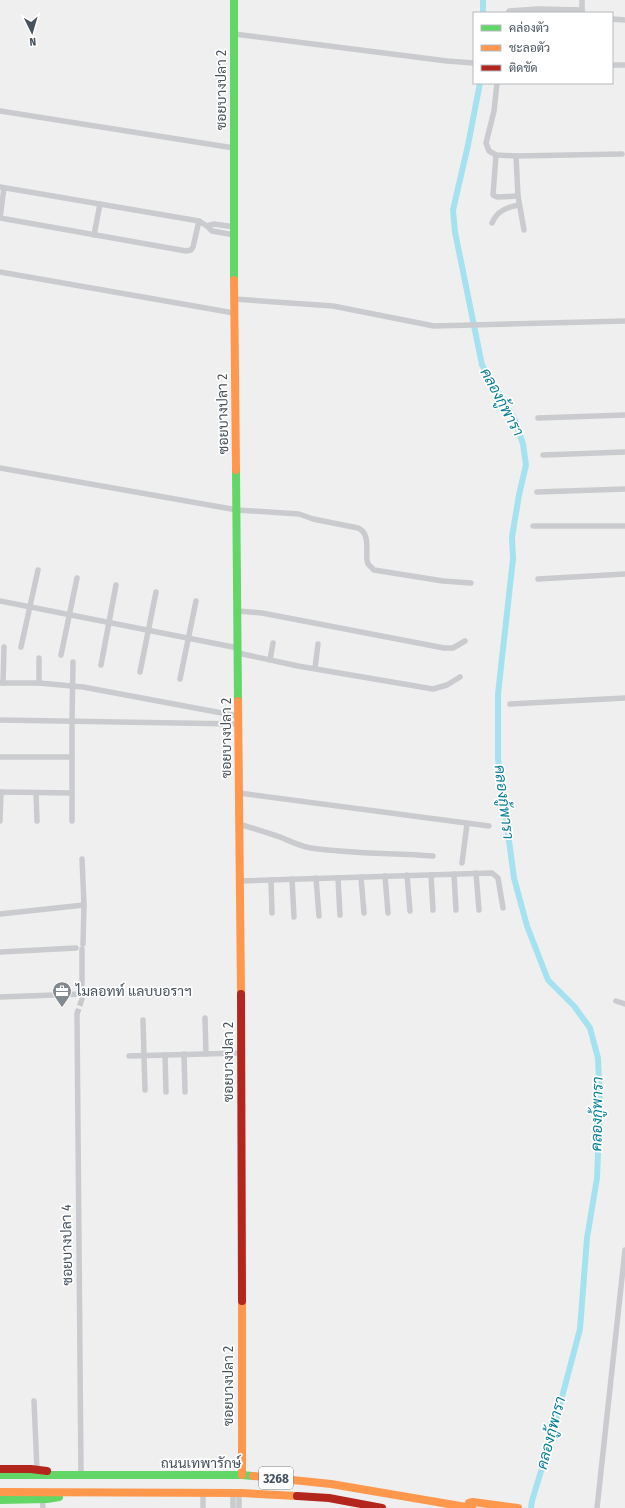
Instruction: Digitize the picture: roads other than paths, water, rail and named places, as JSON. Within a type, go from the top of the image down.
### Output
[{"type":"street","name":"ซอยบางปลา 2","points":[[234,0],[234,313],[240,881],[242,1475]]},
{"type":"street","points":[[509,12],[538,9],[582,12],[582,0]]},
{"type":"street","points":[[613,19],[625,20]]},
{"type":"street","points":[[234,34],[369,52],[471,63]]},
{"type":"street","points":[[613,65],[625,65]]},
{"type":"street","points":[[497,84],[494,111],[486,143],[489,150],[496,155],[622,154]]},
{"type":"street","points":[[0,111],[234,148]]},
{"type":"street","points":[[496,155],[493,195],[496,197],[518,196]]},
{"type":"street","points":[[516,156],[518,196],[524,230]]},
{"type":"street","points":[[199,221],[193,247],[191,250],[186,251],[0,218],[2,187],[199,221],[212,231],[235,231]]},
{"type":"street","points":[[94,235],[100,204]]},
{"type":"street","points":[[492,224],[495,217],[503,210],[519,205]]},
{"type":"street","points":[[0,272],[234,313]]},
{"type":"street","points":[[234,298],[333,306],[434,326],[625,321]]},
{"type":"street","points":[[538,418],[625,415]]},
{"type":"street","points":[[543,455],[625,452]]},
{"type":"street","points":[[0,468],[237,510],[299,514],[313,519],[358,528],[362,529],[366,534],[367,560],[368,564],[374,570],[443,581],[471,583]]},
{"type":"street","points":[[537,492],[625,489]]},
{"type":"street","points":[[533,526],[625,526]]},
{"type":"street","points":[[21,647],[38,570]]},
{"type":"street","points":[[538,580],[625,574]]},
{"type":"street","points":[[61,655],[77,578]]},
{"type":"street","points":[[101,665],[116,585]]},
{"type":"street","points":[[140,672],[156,592]]},
{"type":"street","points":[[0,601],[188,638],[270,660],[433,689],[447,685],[460,677]]},
{"type":"street","points":[[180,679],[196,601]]},
{"type":"street","points":[[238,611],[265,613],[444,648],[453,648],[464,641]]},
{"type":"street","points":[[270,660],[273,643]]},
{"type":"street","points":[[315,668],[318,644]]},
{"type":"street","points":[[4,647],[2,683],[39,683],[74,686],[217,712],[238,720]]},
{"type":"street","points":[[39,658],[39,683]]},
{"type":"street","points":[[72,821],[73,662]]},
{"type":"street","points":[[510,704],[625,698]]},
{"type":"street","points":[[217,712],[217,724]]},
{"type":"street","points":[[0,720],[217,724],[238,720]]},
{"type":"street","points":[[0,757],[72,757]]},
{"type":"street","points":[[0,821],[1,792],[72,793]]},
{"type":"street","points":[[36,793],[37,821]]},
{"type":"street","points":[[239,793],[489,826]]},
{"type":"street","points":[[239,824],[280,837],[294,844],[310,848],[366,853],[433,856]]},
{"type":"street","points":[[462,863],[467,824]]},
{"type":"street","points":[[0,997],[82,996],[84,904],[82,859]]},
{"type":"street","points":[[476,873],[479,910]]},
{"type":"street","points":[[240,881],[492,873],[496,875],[499,883],[503,908]]},
{"type":"street","points":[[454,874],[456,910]]},
{"type":"street","points":[[407,875],[410,911]]},
{"type":"street","points":[[430,875],[433,910]]},
{"type":"street","points":[[385,876],[388,913]]},
{"type":"street","points":[[361,877],[364,913]]},
{"type":"street","points":[[316,878],[319,916]]},
{"type":"street","points":[[338,878],[340,915]]},
{"type":"street","points":[[292,879],[294,916]]},
{"type":"street","points":[[271,880],[272,913]]},
{"type":"street","points":[[0,914],[84,904]]},
{"type":"street","points":[[0,952],[76,948]]},
{"type":"street","points":[[616,1001],[625,1004]]},
{"type":"street","name":"ซอยบางปลา 4","points":[[77,1014],[79,1476]]},
{"type":"street","points":[[205,1018],[206,1054]]},
{"type":"street","points":[[143,1020],[145,1090]]},
{"type":"street","points":[[129,1056],[241,1053]]},
{"type":"street","points":[[184,1054],[185,1092]]},
{"type":"street","points":[[165,1055],[166,1092]]},
{"type":"street","points":[[597,1508],[625,1250]]},
{"type":"street","points":[[34,1401],[37,1470]]},
{"type":"street","points":[[0,1469],[37,1470],[79,1476]]},
{"type":"street","name":"ถนนเทพารักษ์","points":[[0,1475],[242,1475],[331,1484],[470,1508]]},
{"type":"street","name":"3268","points":[[0,1492],[236,1493],[329,1498],[382,1508]]},
{"type":"street","points":[[0,1500],[42,1499],[84,1493]]},
{"type":"street","points":[[203,1493],[203,1508]]},
{"type":"street","points":[[233,1508],[236,1493]]},
{"type":"street","points":[[236,1493],[239,1508]]},
{"type":"street","points":[[42,1499],[43,1508]]},
{"type":"street","points":[[470,1508],[469,1503],[473,1502],[518,1508]]},
{"type":"waterway","name":"คลองกู้พารา","points":[[483,0],[483,12]]},
{"type":"waterway","name":"คลองกู้พารา","points":[[480,84],[453,210],[455,232],[482,365],[515,420],[523,444],[526,465],[512,537],[513,559],[498,694],[498,759],[514,878],[527,926],[548,980],[574,1006],[590,1028],[598,1058],[600,1104],[597,1178],[587,1238],[580,1329],[531,1508]]},
{"type":"tunnel","points":[[77,1014],[82,999]]},
{"type":"place","name":"ไมลอทท์ แลบบอราฯ","points":[[62,1008]]}]
